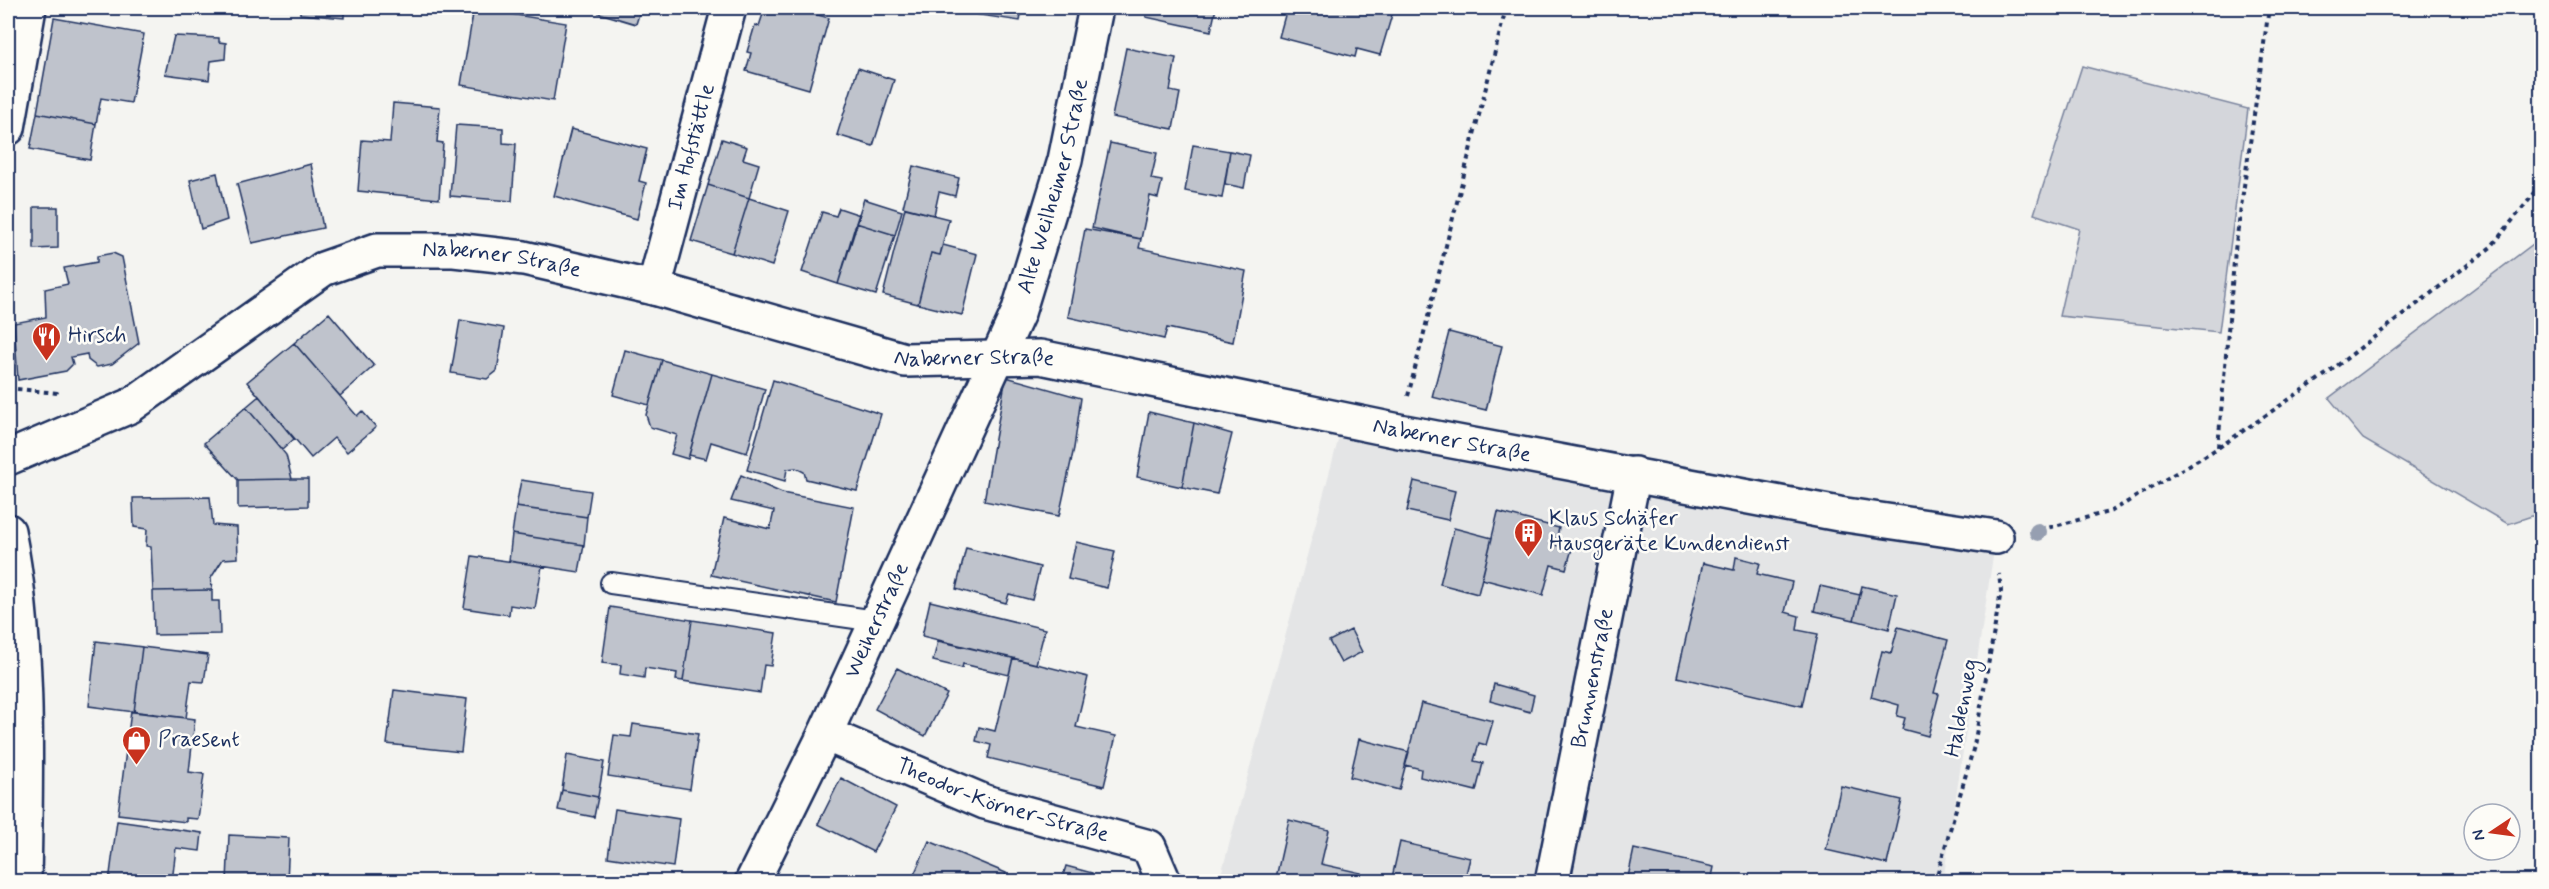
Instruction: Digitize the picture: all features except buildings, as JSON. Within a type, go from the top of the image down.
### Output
[{"type":"street","points":[[8,128],[29,8]]},
{"type":"street","name":"Im Hofstättle","points":[[654,288],[729,8]]},
{"type":"street","name":"Alte Weilheimer Straße","points":[[997,358],[1018,313],[1065,160],[1096,8]]},
{"type":"street","name":"Naberner Straße","points":[[8,458],[130,406],[323,269],[377,250],[454,250],[524,258],[654,288],[905,360],[1040,357],[1400,431],[1839,514],[1996,537]]},
{"type":"street","name":"Weiherstraße","points":[[752,882],[825,734],[997,358]]},
{"type":"street","name":"Brunnenstraße","points":[[1552,882],[1634,474]]},
{"type":"street","points":[[8,531],[22,634],[24,882]]},
{"type":"street","name":"Theodor-Körner-Straße","points":[[825,734],[985,802],[1149,847],[1164,882]]},
{"type":"lane","points":[[611,583],[876,621]]},
{"type":"path","points":[[1400,431],[1506,8]]},
{"type":"path","points":[[2218,448],[2235,250],[2270,8]]},
{"type":"path","points":[[1996,537],[2038,532],[2112,511],[2218,448],[2325,375],[2491,247],[2541,184]]},
{"type":"path","name":"Haldenweg","points":[[1935,882],[1974,746],[2001,591],[1996,537]]},
{"type":"shaded area","points":[[2082,66],[2248,109],[2219,332],[2059,316],[2079,229],[2034,214]]},
{"type":"shaded area","points":[[2541,238],[2541,513],[2508,524],[2363,439],[2329,398]]},
{"type":"shaded area","points":[[1346,411],[1996,537],[1943,881],[1219,882]]},
{"type":"place","name":"Hirsch","points":[[47,362]]},
{"type":"place","name":"Klaus Schäfer Hausgeräte Kundendienst","points":[[1528,558]]},
{"type":"place","name":"Praesent","points":[[137,766]]}]
